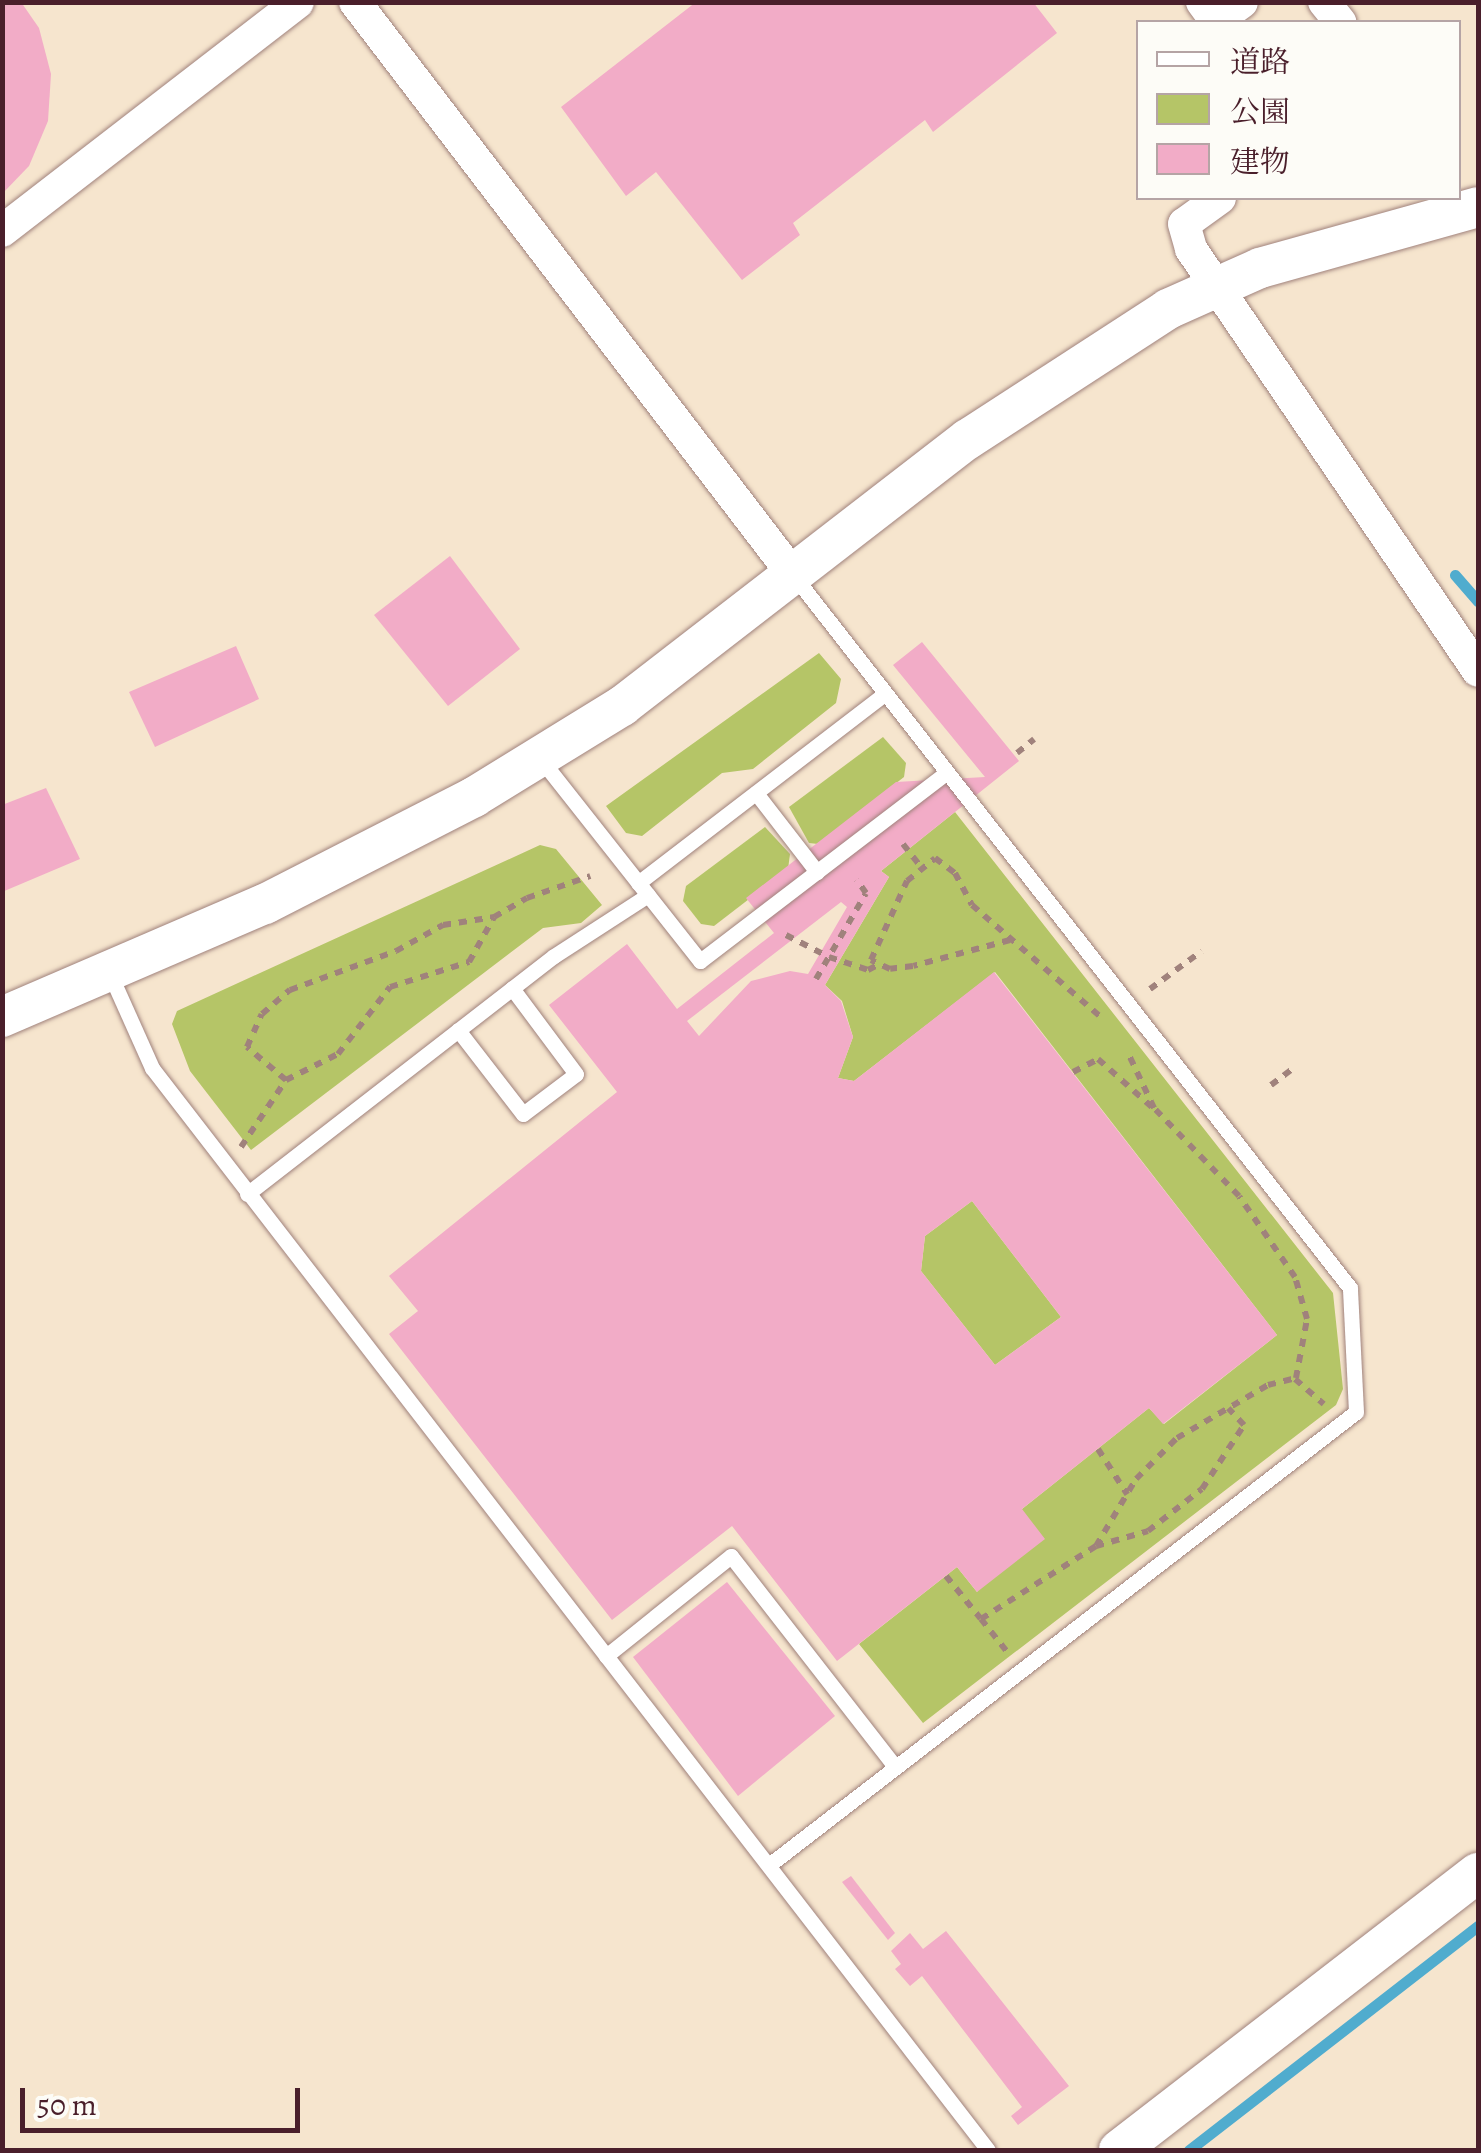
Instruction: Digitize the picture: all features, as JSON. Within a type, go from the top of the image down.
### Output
[{"type":"street","points":[[2,231],[298,2]]},
{"type":"street","points":[[355,2],[794,576]]},
{"type":"street","points":[[1217,20],[1242,2]]},
{"type":"street","points":[[1216,200],[1188,216],[1183,233],[1478,670]]},
{"type":"street","points":[[2,1017],[110,974],[265,904],[538,757],[622,706],[1026,398],[1119,338],[1217,286],[1478,207]]},
{"type":"street","points":[[1119,2150],[1478,1873]]},
{"type":"lane","points":[[769,1865],[1356,1412],[1350,1288],[943,775],[794,576]]},
{"type":"lane","points":[[248,1194],[643,889],[756,793],[882,696]]},
{"type":"lane","points":[[538,757],[700,961],[943,775]]},
{"type":"lane","points":[[756,793],[817,872]]},
{"type":"lane","points":[[110,974],[152,1068],[988,2150]]},
{"type":"lane","points":[[458,1030],[524,1114],[576,1074],[512,988]]},
{"type":"lane","points":[[606,1656],[731,1556],[895,1767]]},
{"type":"path","points":[[1018,753],[1034,739]]},
{"type":"path","points":[[903,844],[922,868]]},
{"type":"path","points":[[876,966],[872,946],[907,881],[935,858],[956,873],[972,905],[1074,990],[1110,1028]]},
{"type":"path","points":[[286,1080],[247,1047],[273,1002],[314,977],[396,951],[443,925],[494,917],[527,898],[590,876]]},
{"type":"path","points":[[816,979],[866,893],[857,880]]},
{"type":"path","points":[[240,1148],[286,1080],[338,1054],[390,987],[469,962],[494,917]]},
{"type":"path","points":[[786,934],[829,958],[868,970],[876,966],[913,966],[1010,940]]},
{"type":"path","points":[[1182,968],[1202,951]]},
{"type":"path","points":[[1122,1043],[1154,1108]]},
{"type":"path","points":[[1073,1072],[1098,1060],[1154,1108],[1197,1146],[1284,1256],[1307,1318],[1295,1378]]},
{"type":"path","points":[[1271,1085],[1292,1069]]},
{"type":"path","points":[[1096,1546],[1128,1495],[1177,1438],[1228,1408],[1295,1378]]},
{"type":"path","points":[[1295,1378],[1330,1410]]},
{"type":"path","points":[[981,1619],[1096,1546],[1148,1532],[1202,1488],[1244,1425],[1228,1408]]},
{"type":"path","points":[[1098,1449],[1128,1495]]},
{"type":"path","points":[[946,1576],[1010,1656]]},
{"type":"green space","points":[[819,653],[841,679],[836,703],[753,769],[722,773],[642,836],[626,833],[606,806]]},
{"type":"green space","points":[[883,737],[906,763],[904,777],[818,844],[809,843],[789,807]]},
{"type":"green space","points":[[955,812],[1333,1293],[1343,1389],[1336,1405],[923,1723],[859,1644],[957,1567],[977,1592],[1022,1509],[1149,1408],[1164,1424],[1277,1335],[995,972],[854,1081],[838,1078],[853,1037],[842,1001],[825,985],[889,877],[881,871]]},
{"type":"green space","points":[[765,827],[790,854],[788,869],[714,926],[701,924],[683,901],[686,886]]},
{"type":"green space","points":[[540,845],[556,849],[602,905],[581,923],[543,928],[251,1150],[190,1071],[172,1024],[177,1011]]},
{"type":"green space","points":[[972,1201],[1061,1317],[995,1365],[921,1271],[925,1236]]},
{"type":"building","points":[[2,2],[21,2],[39,28],[51,74],[48,121],[29,166],[2,194]]},
{"type":"building","points":[[696,2],[1033,2],[1057,33],[933,132],[925,120],[793,223],[800,235],[742,280],[656,172],[626,196],[561,107]]},
{"type":"building","points":[[450,556],[520,649],[448,706],[374,615]]},
{"type":"building","points":[[922,642],[1019,761],[881,871],[889,877],[825,985],[841,1001],[853,1037],[838,1078],[854,1081],[994,972],[1277,1335],[1163,1424],[1149,1408],[1022,1509],[1045,1539],[977,1592],[957,1567],[837,1661],[732,1526],[612,1620],[389,1334],[418,1311],[389,1276],[617,1092],[549,1005],[627,944],[677,1009],[774,933],[746,898],[896,782],[985,777],[893,665]],"holes":[[[841,902],[847,907],[808,974],[790,971],[751,981],[699,1036],[687,1021]],[[972,1201],[1061,1317],[995,1365],[921,1271],[925,1236]]]},
{"type":"building","points":[[236,646],[259,699],[155,747],[129,692]]},
{"type":"building","points":[[46,788],[80,859],[2,892],[2,805]]},
{"type":"building","points":[[727,1582],[835,1716],[738,1796],[633,1657]]},
{"type":"building","points":[[851,1876],[895,1933],[888,1940],[842,1882]]},
{"type":"building","points":[[946,1931],[1069,2086],[1018,2125],[1011,2116],[1022,2107],[922,1976],[910,1986],[895,1969],[901,1964],[891,1951],[910,1933],[923,1949]]},
{"type":"waterway","points":[[1455,575],[1478,601]]},
{"type":"waterway","points":[[1189,2150],[1478,1926]]}]
